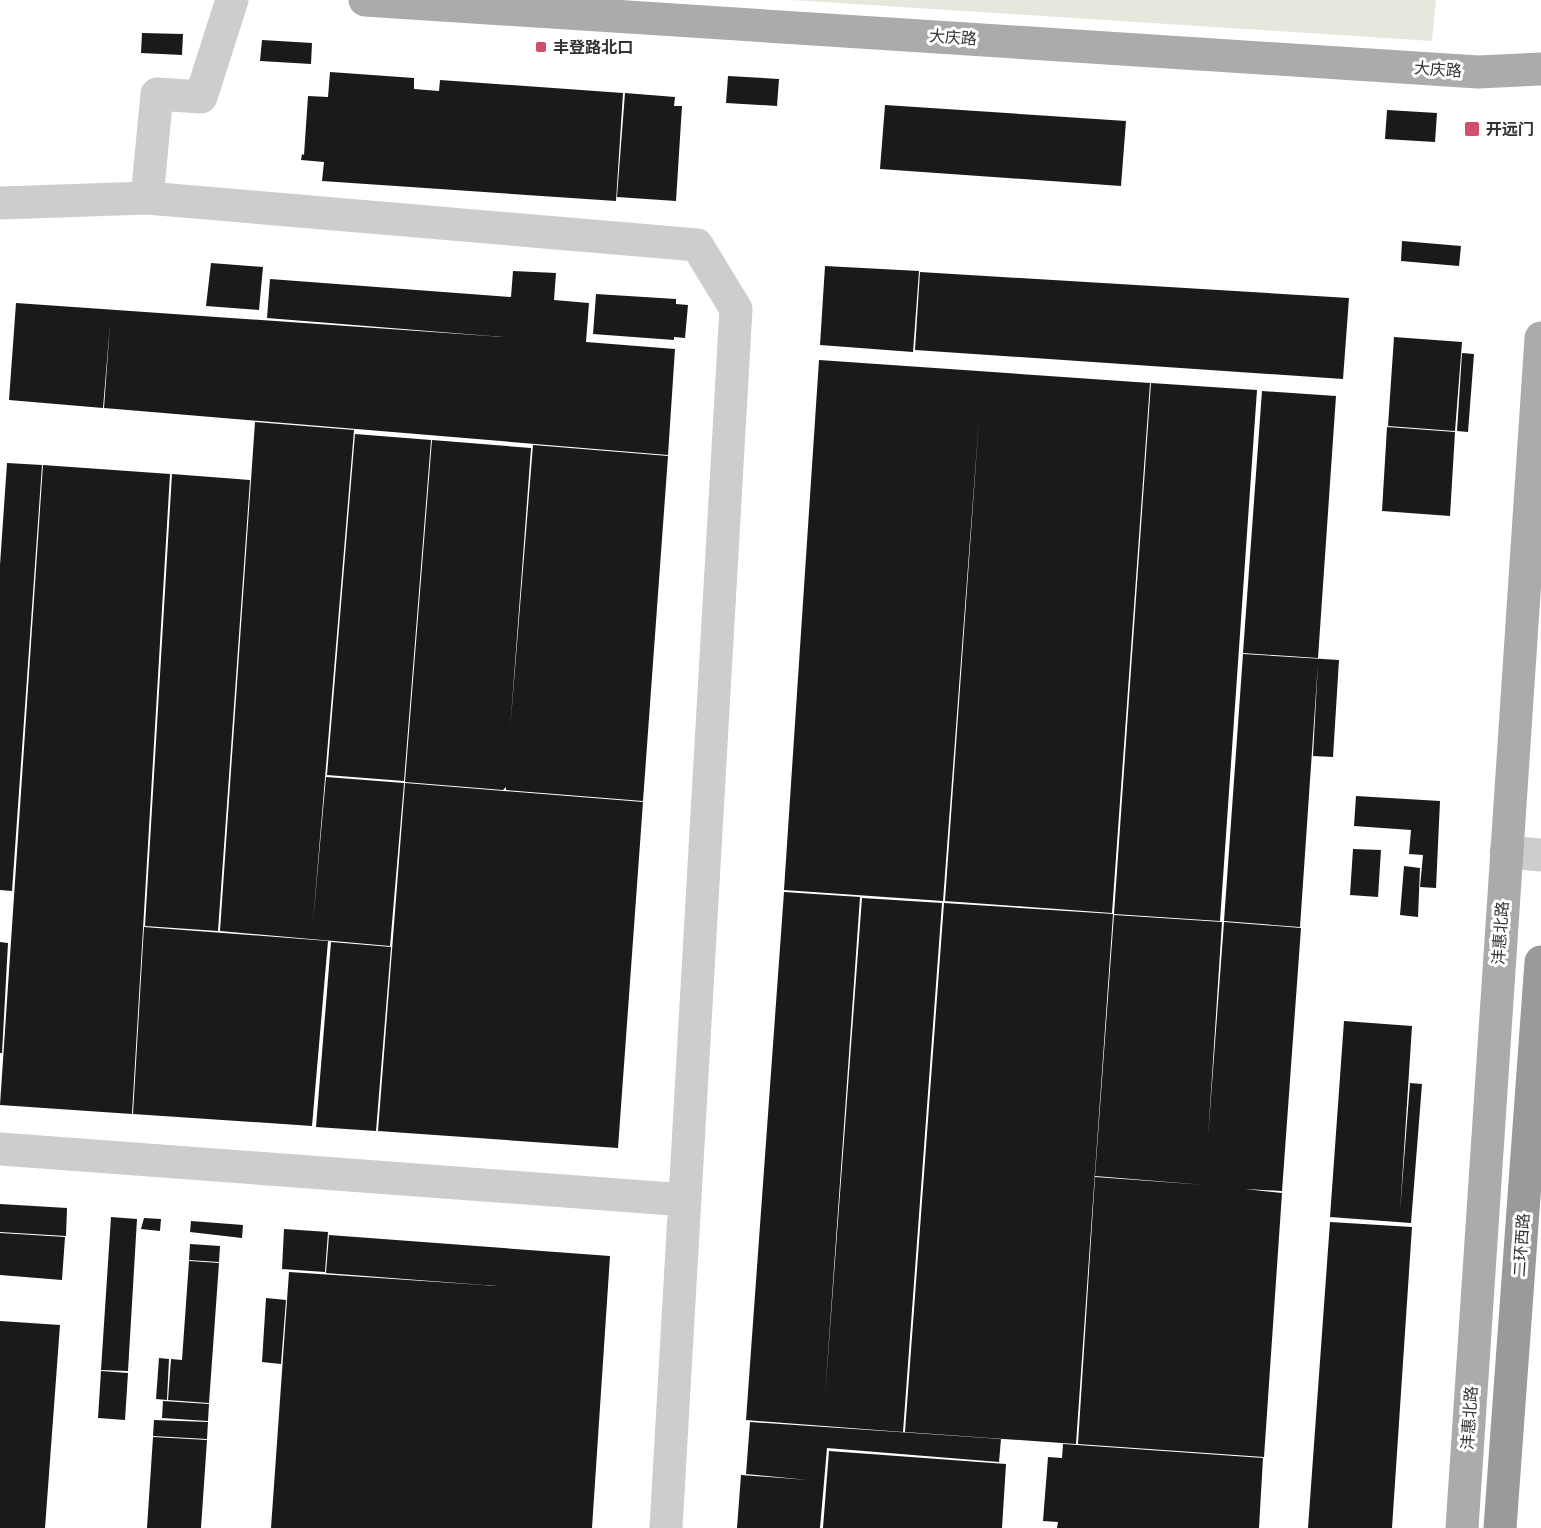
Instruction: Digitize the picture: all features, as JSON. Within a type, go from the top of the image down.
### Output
[{"type":"highway","name":"二环西路","points":[[1500,1528],[1541,962]]},
{"type":"main road","name":"大庆路","points":[[365,0],[1478,72],[1541,69]]},
{"type":"main road","name":"沣惠北路","points":[[1462,1528],[1541,338]]},
{"type":"street","points":[[147,198],[157,94],[201,97],[232,0]]},
{"type":"street","points":[[0,203],[147,198],[697,245],[736,309],[666,1528]]},
{"type":"street","points":[[1506,852],[1541,855]]},
{"type":"street","points":[[0,1149],[685,1200]]},
{"type":"shaded area","points":[[792,0],[1436,0],[1432,41]]},
{"type":"building","points":[[142,33],[183,34],[182,55],[141,53]]},
{"type":"building","points":[[262,40],[312,43],[311,64],[260,61]]},
{"type":"building","points":[[330,72],[414,78],[414,89],[439,91],[440,80],[623,93],[616,201],[322,181],[324,162],[301,160],[302,154],[304,155],[308,96],[328,97]]},
{"type":"building","points":[[728,76],[779,79],[777,106],[726,103]]},
{"type":"building","points":[[625,93],[675,97],[674,106],[682,106],[676,201],[617,197]]},
{"type":"building","points":[[885,105],[1126,121],[1121,186],[880,169]]},
{"type":"building","points":[[1387,110],[1437,113],[1435,142],[1385,139]]},
{"type":"building","points":[[1402,241],[1461,246],[1459,266],[1401,261]]},
{"type":"building","points":[[211,263],[263,267],[259,310],[206,306]]},
{"type":"building","points":[[825,266],[919,271],[913,352],[820,345]]},
{"type":"building","points":[[513,271],[556,273],[554,300],[589,303],[586,342],[675,349],[668,455],[104,408],[110,324],[103,408],[9,400],[16,303],[503,337],[267,318],[270,279],[511,297]]},
{"type":"building","points":[[920,272],[1349,298],[1343,379],[915,350]]},
{"type":"building","points":[[596,294],[676,299],[676,304],[688,305],[685,338],[674,337],[674,340],[593,334]]},
{"type":"building","points":[[1394,337],[1462,342],[1455,431],[1388,426]]},
{"type":"building","points":[[1462,353],[1474,354],[1468,432],[1457,431]]},
{"type":"building","points":[[819,360],[1150,383],[1112,913],[945,901],[979,419],[943,901],[784,890]]},
{"type":"building","points":[[1151,383],[1257,390],[1220,921],[1114,914]]},
{"type":"building","points":[[1262,391],[1336,396],[1318,658],[1243,653]]},
{"type":"building","points":[[255,422],[354,430],[313,922],[326,777],[404,783],[390,946],[220,931]]},
{"type":"building","points":[[1387,427],[1455,432],[1450,516],[1382,511]]},
{"type":"building","points":[[355,434],[431,440],[404,781],[327,775]]},
{"type":"building","points":[[432,440],[531,448],[510,731],[533,445],[668,456],[643,801],[506,790],[506,787],[503,790],[405,782]]},
{"type":"building","points":[[7,463],[42,465],[12,891],[0,890],[0,565]]},
{"type":"building","points":[[43,465],[170,474],[132,1114],[0,1105]]},
{"type":"building","points":[[172,474],[250,480],[218,931],[145,926]]},
{"type":"building","points":[[1243,654],[1339,660],[1333,757],[1313,756],[1318,663],[1300,927],[1224,921]]},
{"type":"building","points":[[405,783],[643,802],[618,1148],[378,1131]]},
{"type":"building","points":[[1356,796],[1440,801],[1436,888],[1420,887],[1423,855],[1409,854],[1411,830],[1354,826]]},
{"type":"building","points":[[1353,849],[1381,850],[1378,897],[1350,895]]},
{"type":"building","points":[[1404,866],[1420,868],[1418,917],[1400,915]]},
{"type":"building","points":[[784,892],[860,897],[825,1396],[862,898],[942,903],[903,1432],[746,1420]]},
{"type":"building","points":[[944,903],[1113,914],[1076,1444],[905,1432]]},
{"type":"building","points":[[1114,915],[1222,922],[1208,1138],[1224,922],[1301,928],[1282,1191],[1245,1189],[1282,1193],[1264,1457],[1078,1444],[1095,1177],[1205,1185],[1095,1176]]},
{"type":"building","points":[[144,927],[328,941],[312,1126],[133,1114]]},
{"type":"building","points":[[0,942],[8,943],[2,1053],[0,1053]]},
{"type":"building","points":[[331,942],[391,947],[376,1131],[316,1127]]},
{"type":"building","points":[[1344,1021],[1412,1026],[1400,1212],[1410,1083],[1422,1084],[1411,1223],[1330,1217]]},
{"type":"building","points":[[0,1204],[67,1208],[66,1236],[0,1232]]},
{"type":"building","points":[[111,1217],[137,1219],[128,1371],[101,1370]]},
{"type":"building","points":[[144,1218],[161,1219],[160,1231],[141,1229]]},
{"type":"building","points":[[191,1221],[243,1225],[242,1238],[190,1232]]},
{"type":"building","points":[[1330,1222],[1412,1227],[1392,1528],[1308,1528]]},
{"type":"building","points":[[284,1229],[328,1232],[325,1272],[282,1269]]},
{"type":"building","points":[[0,1233],[65,1237],[62,1280],[0,1275]]},
{"type":"building","points":[[329,1235],[610,1256],[592,1528],[271,1528],[289,1272],[497,1286],[326,1273]]},
{"type":"building","points":[[190,1244],[220,1246],[219,1262],[189,1260]]},
{"type":"building","points":[[189,1261],[219,1263],[209,1403],[168,1400],[171,1359],[182,1360]]},
{"type":"building","points":[[266,1298],[286,1300],[281,1364],[262,1362]]},
{"type":"building","points":[[0,1321],[60,1325],[45,1528],[0,1528]]},
{"type":"building","points":[[159,1358],[169,1359],[167,1400],[156,1399]]},
{"type":"building","points":[[101,1371],[128,1373],[125,1420],[98,1418]]},
{"type":"building","points":[[163,1401],[209,1404],[208,1421],[162,1418]]},
{"type":"building","points":[[154,1420],[208,1422],[207,1439],[153,1436]]},
{"type":"building","points":[[750,1422],[1001,1439],[999,1462],[827,1448],[820,1528],[737,1528],[741,1475],[808,1480],[746,1474]]},
{"type":"building","points":[[153,1437],[207,1440],[201,1528],[147,1528]]},
{"type":"building","points":[[1063,1444],[1263,1458],[1259,1528],[1057,1528],[1058,1522],[1043,1521],[1048,1457],[1062,1458]]},
{"type":"building","points":[[829,1451],[1006,1464],[1002,1528],[823,1528]]},
{"type":"place","name":"丰登路北口","points":[[541,47]]},
{"type":"place","name":"开远门","points":[[1472,129]]}]
